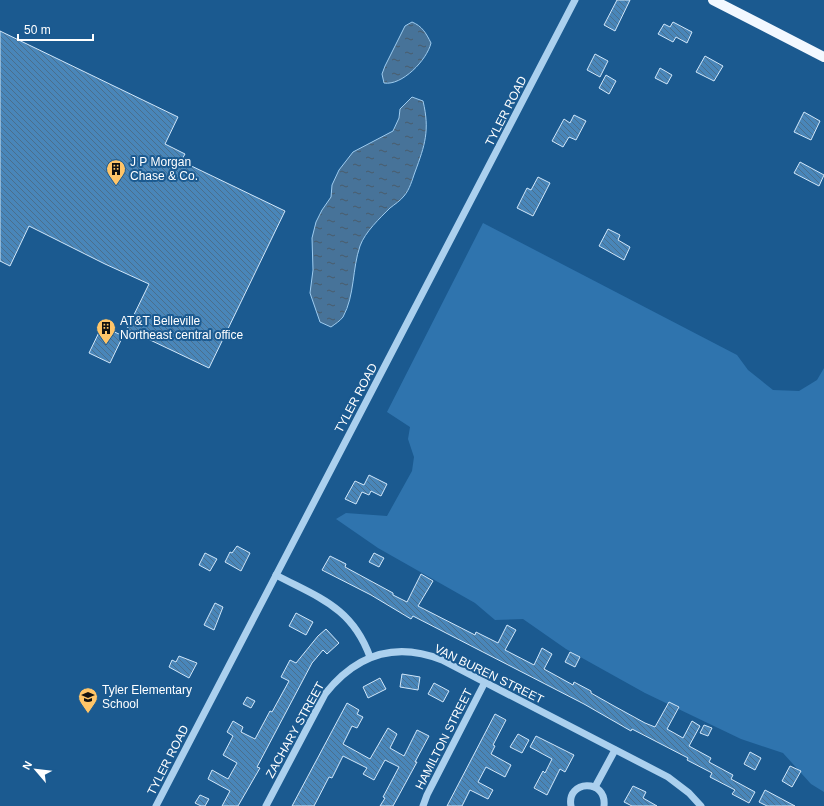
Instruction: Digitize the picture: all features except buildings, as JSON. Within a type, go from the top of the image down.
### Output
[{"type":"main road","points":[[713,0],[824,57]]},
{"type":"street","name":"TYLER ROAD","points":[[156,806],[575,0]]},
{"type":"street","points":[[276,575],[331,604],[342,612],[366,644],[370,657]]},
{"type":"street","name":"VAN BUREN STREET","points":[[370,657],[395,652],[423,654],[442,660],[670,779],[688,793],[701,806]]},
{"type":"street","name":"ZACHARY STREET","points":[[266,806],[325,694],[335,681],[345,672],[370,657]]},
{"type":"street","name":"HAMILTON STREET","points":[[424,806],[427,795],[485,682]]},
{"type":"street","points":[[595,787],[615,750]]},
{"type":"street","points":[[571,806],[571,797],[578,788],[583,786],[595,787],[602,794],[604,806]]},
{"type":"shaded area","points":[[483,223],[737,355],[748,370],[773,390],[799,391],[817,380],[824,368],[824,792],[811,784],[783,753],[741,739],[645,693],[566,649],[523,619],[495,620],[475,603],[378,548],[336,519],[346,513],[387,516],[412,471],[414,457],[408,439],[410,427],[387,412]]},
{"type":"water","points":[[412,22],[421,28],[427,36],[431,43],[429,50],[419,64],[406,76],[391,83],[384,83],[382,74],[385,66],[405,26]]},
{"type":"water","points":[[412,97],[423,101],[425,111],[426,129],[424,145],[419,162],[406,193],[377,221],[362,241],[357,255],[352,291],[347,309],[343,317],[331,327],[320,322],[310,293],[313,270],[312,238],[316,222],[331,197],[332,185],[339,170],[353,152],[393,131],[399,118],[400,109]]},
{"type":"place","name":"J P Morgan Chase & Co.","points":[[116,186]]},
{"type":"place","name":"AT&T Belleville Northeast central office","points":[[106,345]]},
{"type":"place","name":"Tyler Elementary School","points":[[88,714]]}]
